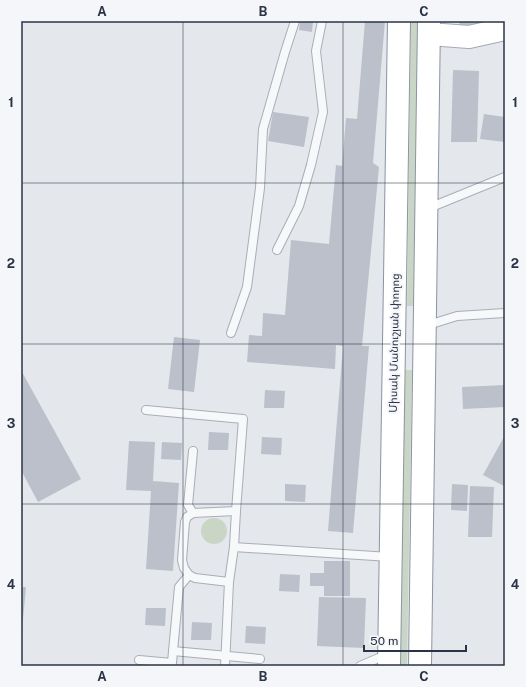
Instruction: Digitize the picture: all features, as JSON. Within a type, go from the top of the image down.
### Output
[{"type":"main road","name":"Միսակ Մանուշյան փողոց","points":[[389,660],[399,21]]},
{"type":"main road","points":[[420,666],[429,28],[469,37],[505,29]]},
{"type":"main road","points":[[394,327],[424,327]]},
{"type":"lane","points":[[231,333],[247,286],[260,188],[263,129],[295,21]]},
{"type":"lane","points":[[277,250],[299,206],[312,165],[323,112],[316,51],[322,21]]},
{"type":"lane","points":[[426,208],[505,178]]},
{"type":"lane","points":[[424,327],[457,316],[505,313]]},
{"type":"lane","points":[[146,410],[243,419],[234,547],[229,582],[225,666]]},
{"type":"lane","points":[[192,513],[188,505],[193,450]]},
{"type":"lane","points":[[229,582],[195,578],[189,575],[184,568],[182,560],[185,522],[192,513],[236,511]]},
{"type":"lane","points":[[234,547],[390,557]]},
{"type":"lane","points":[[139,660],[172,663],[179,587],[189,575]]},
{"type":"lane","points":[[173,651],[260,659]]},
{"type":"lane","points":[[360,666],[389,660]]},
{"type":"green space","points":[[411,21],[419,21],[414,306],[407,306]]},
{"type":"green space","points":[[405,370],[412,370],[407,666],[400,666]]},
{"type":"green space","points":[[214,518],[223,522],[227,531],[223,540],[214,544],[205,540],[201,531],[205,522]]},
{"type":"building","points":[[300,21],[313,21],[312,32],[299,30]]},
{"type":"building","points":[[365,21],[385,21],[373,163],[379,167],[362,346],[369,346],[353,533],[328,531],[343,346],[336,345],[335,369],[247,362],[249,335],[262,336],[263,313],[285,315],[291,240],[329,244],[336,165],[342,166],[346,118],[357,119]]},
{"type":"building","points":[[459,21],[491,21],[491,22],[460,27]]},
{"type":"building","points":[[453,70],[479,71],[477,142],[451,142]]},
{"type":"building","points":[[273,112],[309,117],[304,147],[268,141]]},
{"type":"building","points":[[484,114],[505,117],[505,142],[480,139]]},
{"type":"building","points":[[174,337],[200,340],[194,392],[168,389]]},
{"type":"building","points":[[21,372],[81,479],[38,502],[21,470]]},
{"type":"building","points":[[505,385],[505,407],[463,409],[462,387]]},
{"type":"building","points":[[265,390],[285,391],[284,408],[264,408]]},
{"type":"building","points":[[209,432],[229,433],[228,450],[208,450]]},
{"type":"building","points":[[505,435],[505,484],[504,486],[483,475]]},
{"type":"building","points":[[262,437],[282,438],[281,455],[261,454]]},
{"type":"building","points":[[129,441],[155,442],[153,481],[179,483],[173,571],[146,569],[151,491],[126,490]]},
{"type":"building","points":[[162,442],[182,443],[181,460],[161,459]]},
{"type":"building","points":[[285,484],[306,485],[305,502],[285,501]]},
{"type":"building","points":[[452,484],[468,485],[467,511],[451,510]]},
{"type":"building","points":[[470,486],[494,487],[492,537],[468,537]]},
{"type":"building","points":[[324,561],[350,561],[350,596],[324,596],[324,586],[310,586],[310,573],[324,573]]},
{"type":"building","points":[[280,574],[300,575],[299,592],[279,591]]},
{"type":"building","points":[[21,587],[26,587],[22,630],[21,630]]},
{"type":"building","points":[[319,597],[366,598],[364,648],[317,646]]},
{"type":"building","points":[[146,608],[166,608],[165,626],[145,625]]},
{"type":"building","points":[[192,622],[212,623],[211,640],[191,640]]},
{"type":"building","points":[[246,626],[266,627],[265,644],[245,643]]}]
